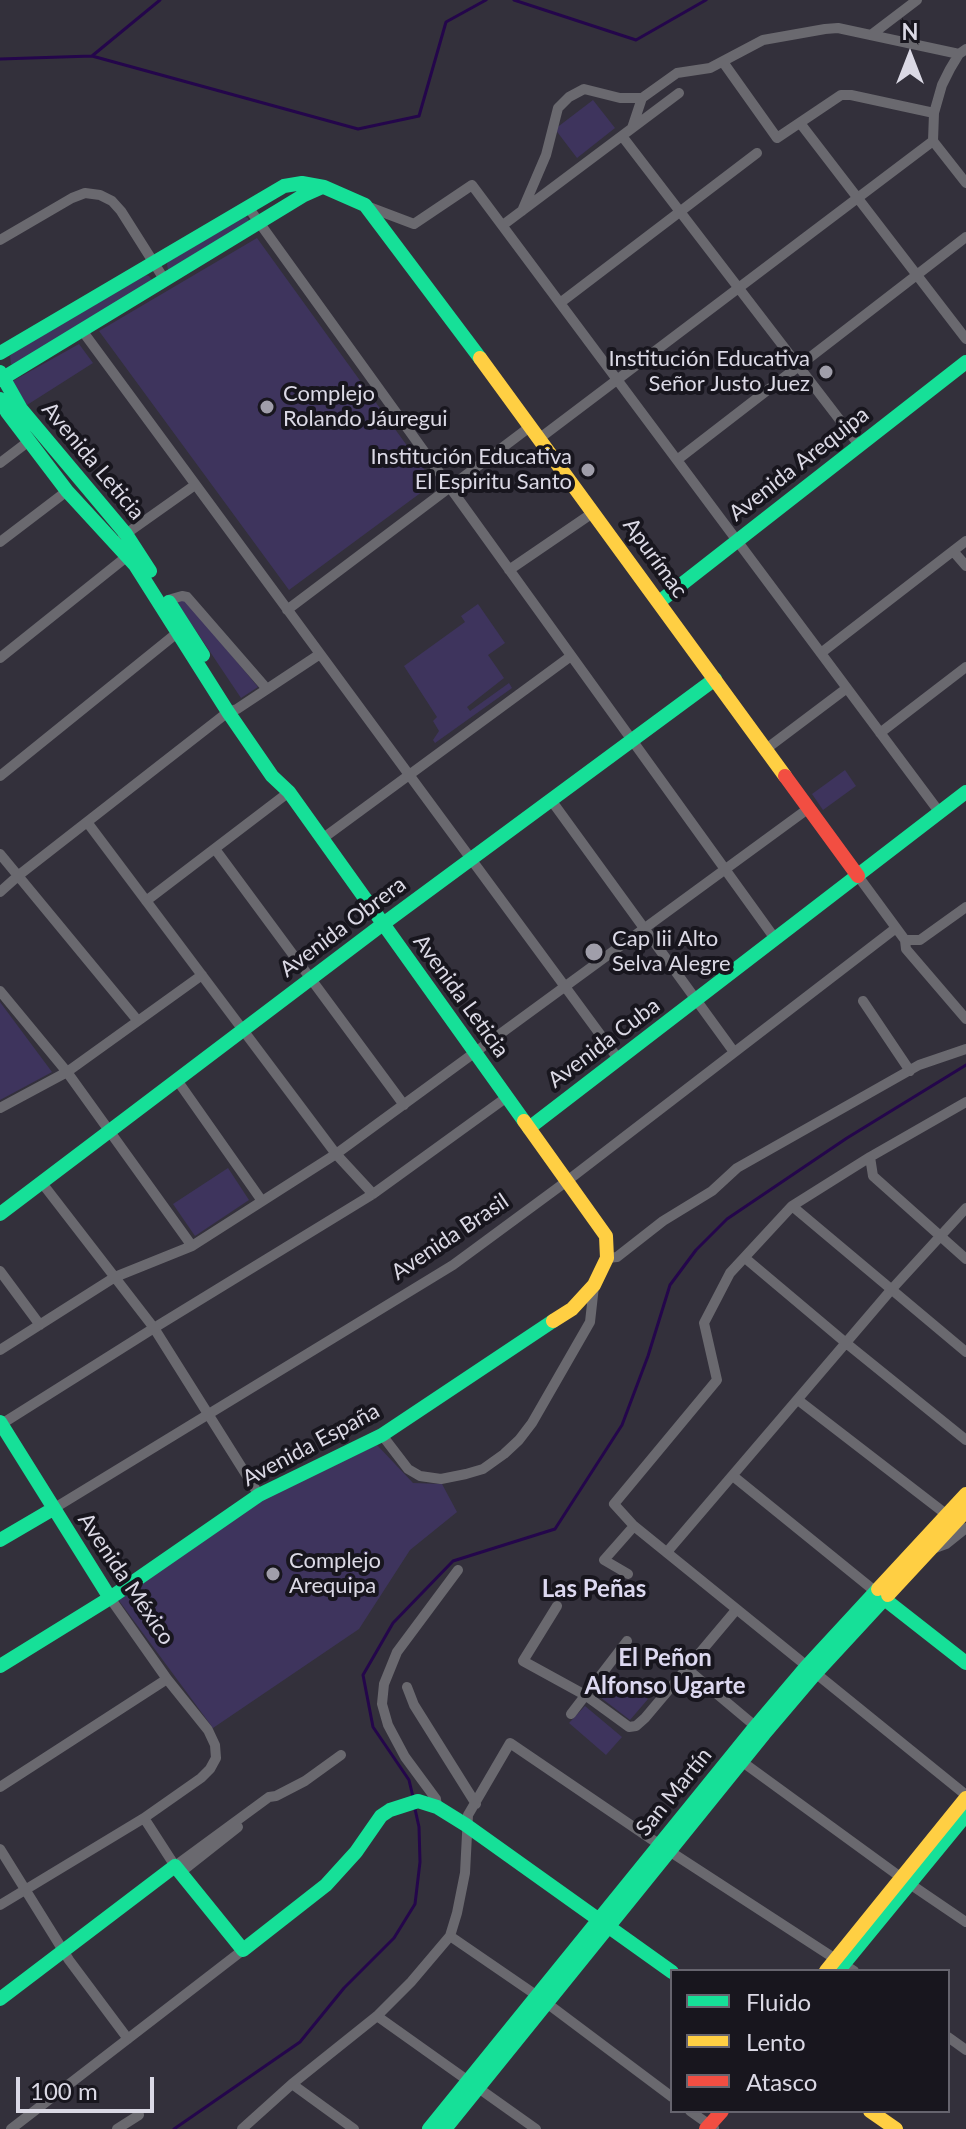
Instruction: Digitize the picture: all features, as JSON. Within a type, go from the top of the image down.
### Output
[{"type":"street","points":[[871,35],[917,0]]},
{"type":"street","points":[[522,211],[546,155],[558,108],[569,97],[584,89],[620,98],[642,98],[677,73],[710,68],[763,40],[838,28],[963,51],[942,85],[934,113],[933,141],[966,183]]},
{"type":"street","points":[[723,62],[777,138],[841,95],[934,113]]},
{"type":"street","points":[[503,225],[679,93]]},
{"type":"street","points":[[632,128],[642,98]]},
{"type":"street","points":[[800,123],[966,339]]},
{"type":"street","points":[[622,136],[859,445]]},
{"type":"street","points":[[287,610],[450,487],[617,380],[933,141]]},
{"type":"street","points":[[560,303],[757,153]]},
{"type":"street","points":[[0,353],[292,183],[324,187],[414,224]]},
{"type":"street","points":[[393,240],[472,185],[940,813]]},
{"type":"street","points":[[1,377],[304,195],[324,187]]},
{"type":"street","points":[[0,240],[72,198],[85,193],[100,195],[112,201],[121,211],[164,279]]},
{"type":"street","name":"Apurímac","points":[[365,205],[536,432],[905,940],[906,949],[966,1019]]},
{"type":"street","points":[[248,207],[776,940]]},
{"type":"street","points":[[677,460],[966,237]]},
{"type":"street","points":[[81,329],[619,1060]]},
{"type":"street","name":"Avenida Arequipa","points":[[659,602],[966,362]]},
{"type":"street","name":"Avenida Leticia","points":[[1,377],[21,409],[168,600],[272,776],[284,787],[322,839],[606,1236]]},
{"type":"street","name":"Avenida Leticia","points":[[0,399],[67,491],[120,538]]},
{"type":"street","points":[[0,463],[29,441]]},
{"type":"street","points":[[120,538],[195,485]]},
{"type":"street","points":[[0,542],[67,491]]},
{"type":"street","points":[[509,570],[594,512]]},
{"type":"street","points":[[821,653],[966,541]]},
{"type":"street","points":[[953,551],[966,566]]},
{"type":"street","points":[[0,658],[132,552]]},
{"type":"street","name":"Avenida Leticia","points":[[132,552],[177,633],[233,710]]},
{"type":"street","points":[[168,600],[187,597],[267,689]]},
{"type":"street","points":[[0,776],[177,633]]},
{"type":"street","points":[[0,892],[233,710],[320,654]]},
{"type":"street","points":[[322,839],[571,656]]},
{"type":"street","points":[[880,733],[966,667]]},
{"type":"street","name":"Avenida Obrera","points":[[0,1214],[383,924],[715,679]]},
{"type":"street","points":[[766,749],[847,688]]},
{"type":"street","points":[[146,901],[215,849],[284,787]]},
{"type":"street","name":"Avenida Cuba","points":[[529,1128],[966,792]]},
{"type":"street","points":[[551,800],[734,1052]]},
{"type":"street","points":[[0,1350],[115,1277],[192,1246],[336,1154],[809,808]]},
{"type":"street","points":[[87,822],[336,1154],[373,1194]]},
{"type":"street","points":[[215,849],[404,1105]]},
{"type":"street","points":[[0,854],[138,1021]]},
{"type":"street","points":[[905,940],[920,940],[966,907]]},
{"type":"street","name":"Avenida Brasil","points":[[0,1540],[453,1265],[896,928]]},
{"type":"street","points":[[0,1108],[67,1072],[202,975]]},
{"type":"street","points":[[0,991],[67,1072],[192,1246]]},
{"type":"street","points":[[863,1001],[910,1071]]},
{"type":"street","points":[[607,1258],[617,1257],[663,1221],[712,1191],[737,1168],[919,1065],[966,1049]]},
{"type":"street","points":[[177,1080],[262,1201]]},
{"type":"street","points":[[0,1424],[373,1194],[507,1097]]},
{"type":"street","points":[[242,2129],[292,2084],[377,2016],[450,1936],[465,1873],[468,1815],[510,1743],[843,1966],[966,1796],[634,1526],[614,1504],[717,1380],[704,1323],[730,1273],[792,1206],[966,1102]]},
{"type":"street","points":[[870,1157],[873,1176],[966,1259]]},
{"type":"street","points":[[42,1183],[154,1328],[259,1495]]},
{"type":"street","points":[[792,1206],[966,1352]]},
{"type":"street","points":[[667,1552],[891,1290],[966,1208]]},
{"type":"street","name":"Avenida España","points":[[0,1666],[110,1598],[259,1495],[382,1435],[572,1309],[594,1285],[607,1258],[606,1236]]},
{"type":"street","points":[[745,1258],[966,1440]]},
{"type":"street","points":[[0,1271],[40,1325]]},
{"type":"street","points":[[382,1435],[408,1469],[420,1476],[441,1479],[483,1469],[519,1440],[532,1423],[590,1322],[594,1285]]},
{"type":"street","points":[[572,1309],[590,1322]]},
{"type":"street","points":[[798,1400],[959,1519]]},
{"type":"street","name":"Avenida México","points":[[0,1424],[110,1598],[167,1679],[208,1730],[215,1745],[216,1758],[210,1769],[144,1818]]},
{"type":"street","points":[[733,1476],[966,1663]]},
{"type":"street","name":"San Martín","points":[[445,2129],[497,2055],[760,1730],[810,1671],[928,1544],[959,1519],[966,1494]]},
{"type":"street","points":[[628,1574],[604,1560],[634,1526]]},
{"type":"street","points":[[437,1807],[436,1799],[405,1757],[388,1725],[382,1704],[384,1684],[397,1652],[458,1570]]},
{"type":"street","points":[[557,1606],[523,1661],[585,1695],[629,1727],[636,1726],[736,1610]]},
{"type":"street","points":[[571,1714],[627,1641]]},
{"type":"street","points":[[686,1668],[760,1730]]},
{"type":"street","points":[[0,1787],[167,1679]]},
{"type":"street","points":[[407,1687],[414,1705],[476,1804]]},
{"type":"street","points":[[0,2011],[178,1869],[276,1796],[305,1781],[341,1755]]},
{"type":"street","points":[[737,1758],[966,1922]]},
{"type":"street","points":[[11,2129],[326,1885],[356,1852],[381,1816],[411,1802],[437,1807],[466,1825],[670,1971]]},
{"type":"street","points":[[906,1880],[966,1815]]},
{"type":"street","points":[[0,1905],[144,1818],[178,1869],[243,1950]]},
{"type":"street","points":[[0,1849],[66,1956],[128,2039]]},
{"type":"street","points":[[450,1936],[542,1999],[670,2095]]},
{"type":"street","points":[[0,1999],[66,1956]]},
{"type":"street","points":[[377,2016],[536,2129]]},
{"type":"street","points":[[292,2084],[354,2129]]},
{"type":"street","name":"San Martín","points":[[429,2129],[473,2086]]},
{"type":"street","points":[[873,2113],[896,2129]]},
{"type":"street","points":[[117,2129],[139,2115]]},
{"type":"shaded area","points":[[593,100],[615,128],[577,158],[555,129]]},
{"type":"shaded area","points":[[245,217],[249,222],[168,270],[169,261]]},
{"type":"shaded area","name":"Complejo Rolando Jáuregui","points":[[257,238],[434,483],[289,590],[99,331]]},
{"type":"shaded area","points":[[146,275],[152,280],[15,365],[11,364],[10,356],[13,353]]},
{"type":"shaded area","points":[[79,344],[93,363],[27,405],[11,382]]},
{"type":"shaded area","points":[[184,598],[258,687],[241,698],[176,601]]},
{"type":"shaded area","points":[[478,604],[505,643],[488,655],[504,678],[467,707],[470,711],[509,683],[512,688],[435,743],[433,740],[439,731],[433,721],[437,717],[404,666],[465,622],[461,616]]},
{"type":"shaded area","points":[[845,770],[856,786],[823,810],[812,794]]},
{"type":"shaded area","points":[[0,1002],[52,1072],[0,1100]]},
{"type":"shaded area","points":[[228,1168],[249,1200],[195,1236],[173,1204]]},
{"type":"shaded area","name":"Complejo Arequipa","points":[[377,1445],[413,1483],[442,1484],[457,1512],[410,1550],[359,1629],[213,1728],[117,1598],[263,1499]]},
{"type":"shaded area","points":[[618,1675],[648,1699],[630,1720],[600,1697]]},
{"type":"shaded area","points":[[585,1706],[622,1737],[606,1755],[569,1723]]},
{"type":"waterway","points":[[92,56],[160,0]]},
{"type":"waterway","points":[[0,59],[92,56],[358,129],[419,116],[446,22],[486,0]]},
{"type":"waterway","points":[[514,0],[636,40],[706,0]]},
{"type":"waterway","points":[[413,1797],[409,1780],[373,1727],[363,1675],[393,1623],[453,1561],[555,1529],[622,1425],[670,1285],[696,1250],[727,1219],[847,1138],[966,1065]]},
{"type":"waterway","points":[[174,2129],[300,2042],[344,1988],[394,1938],[415,1904],[420,1862],[415,1809]]},
{"type":"traffic: fast","points":[[0,353],[284,186],[302,183],[324,187],[365,205],[480,358]]},
{"type":"traffic: fast","points":[[0,380],[322,187]]},
{"type":"traffic: fast","points":[[659,602],[966,362]]},
{"type":"traffic: fast","points":[[0,372],[21,409],[126,534],[150,571]]},
{"type":"traffic: fast","points":[[0,399],[67,491],[135,565],[272,776],[289,792],[524,1121]]},
{"type":"traffic: fast","points":[[169,602],[203,655]]},
{"type":"traffic: fast","points":[[0,1214],[383,924],[715,679]]},
{"type":"traffic: fast","points":[[529,1128],[966,792]]},
{"type":"traffic: fast","points":[[0,1666],[110,1598],[259,1495],[382,1435],[553,1321]]},
{"type":"traffic: fast","points":[[0,1422],[110,1598]]},
{"type":"traffic: fast","points":[[0,1540],[53,1509]]},
{"type":"traffic: fast","points":[[429,2129],[755,1727],[878,1589]]},
{"type":"traffic: fast","points":[[878,1594],[966,1663]]},
{"type":"traffic: fast","points":[[445,2129],[764,1734],[888,1595]]},
{"type":"traffic: fast","points":[[0,1999],[175,1866],[243,1950],[326,1885],[356,1852],[381,1816],[418,1801],[437,1807],[466,1825],[670,1971]]},
{"type":"traffic: fast","points":[[840,1969],[966,1815]]},
{"type":"traffic: slow","points":[[480,358],[785,776]]},
{"type":"traffic: slow","points":[[524,1121],[606,1236],[607,1258],[594,1285],[572,1309],[553,1321]]},
{"type":"traffic: slow","points":[[878,1589],[966,1494]]},
{"type":"traffic: slow","points":[[888,1595],[966,1511]]},
{"type":"traffic: slow","points":[[828,1969],[966,1798]]},
{"type":"traffic: slow","points":[[873,2113],[896,2129]]},
{"type":"traffic: jam","points":[[785,776],[858,876]]},
{"type":"traffic: jam","points":[[706,2129],[720,2113]]},
{"type":"place","name":"Institución Educativa Señor Justo Juez","points":[[826,372]]},
{"type":"place","name":"Complejo Rolando Jáuregui","points":[[267,407]]},
{"type":"place","name":"Institución Educativa El Espiritu Santo","points":[[588,470]]},
{"type":"place","name":"Cap Iii Alto Selva Alegre","points":[[594,952]]},
{"type":"place","name":"Complejo Arequipa","points":[[273,1574]]},
{"type":"district","name":"Las Peñas","points":[[594,1589]]},
{"type":"district","name":"El Peñon Alfonso Ugarte","points":[[665,1672]]}]
